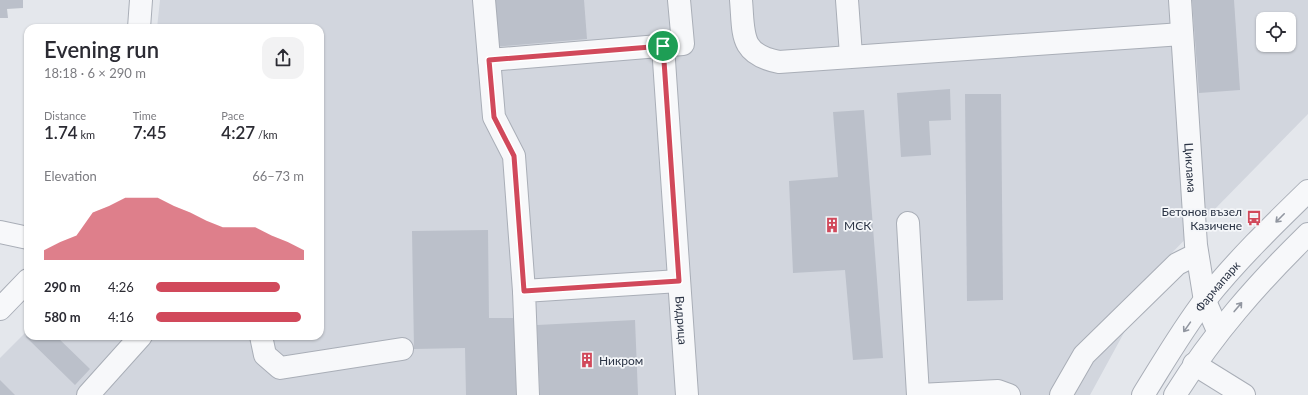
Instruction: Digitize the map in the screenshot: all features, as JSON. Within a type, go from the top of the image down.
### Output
[{"type":"street","points":[[139,24],[141,0]]},
{"type":"street","points":[[484,0],[494,117],[514,156],[524,291],[528,395]]},
{"type":"street","points":[[489,60],[683,44],[679,0]]},
{"type":"street","points":[[741,0],[744,38],[751,50],[764,59],[779,62],[851,55],[1182,34]]},
{"type":"street","points":[[847,0],[851,55]]},
{"type":"street","name":"Циклама","points":[[1180,0],[1197,254],[1205,301],[1218,331]]},
{"type":"street","name":"Видрица","points":[[663,46],[687,395]]},
{"type":"street","name":"Фармапарк","points":[[1143,395],[1171,350],[1205,301],[1257,241],[1308,191]]},
{"type":"street","points":[[908,223],[919,395],[998,391],[1009,395]]},
{"type":"street","points":[[0,232],[24,237]]},
{"type":"street","points":[[1175,395],[1194,364],[1218,331],[1252,290],[1308,234]]},
{"type":"street","points":[[1062,395],[1084,355],[1177,264],[1197,254]]},
{"type":"street","points":[[524,291],[679,281]]},
{"type":"street","points":[[0,309],[24,284]]},
{"type":"street","points":[[88,395],[137,340]]},
{"type":"street","points":[[263,340],[265,355],[280,368],[402,348]]},
{"type":"street","points":[[1194,364],[1244,395]]},
{"type":"shaded area","points":[[160,0],[1308,0],[1308,114],[1162,263],[1090,395],[0,395],[0,358],[24,334],[24,340],[324,340],[324,24],[157,24]]},
{"type":"building","points":[[0,0],[23,0],[23,8],[7,9],[8,18],[0,18]]},
{"type":"building","points":[[491,0],[584,0],[587,39],[494,47]]},
{"type":"building","points":[[1192,0],[1234,0],[1240,90],[1199,93]]},
{"type":"building","points":[[950,89],[951,120],[929,121],[931,155],[901,157],[897,93]]},
{"type":"building","points":[[965,94],[1001,94],[1003,300],[967,301]]},
{"type":"building","name":"МСК","points":[[864,110],[883,358],[853,360],[845,270],[793,273],[789,181],[838,177],[833,112]]},
{"type":"building","points":[[488,230],[489,318],[519,318],[521,395],[466,395],[465,348],[414,349],[412,231]]},
{"type":"building","name":"Никром","points":[[635,320],[638,395],[540,395],[537,325]]},
{"type":"building","points":[[29,340],[60,340],[90,369],[75,385]]},
{"type":"building","points":[[0,380],[15,395],[0,395]]},
{"type":"place","name":"Бетонов възел Казичене","points":[[1254,218]]},
{"type":"place","name":"МСК","points":[[832,225]]},
{"type":"place","name":"Никром","points":[[587,360]]},
{"type":"route","points":[[663,46],[679,281],[524,291],[514,156],[494,117],[489,60],[663,46]]}]
